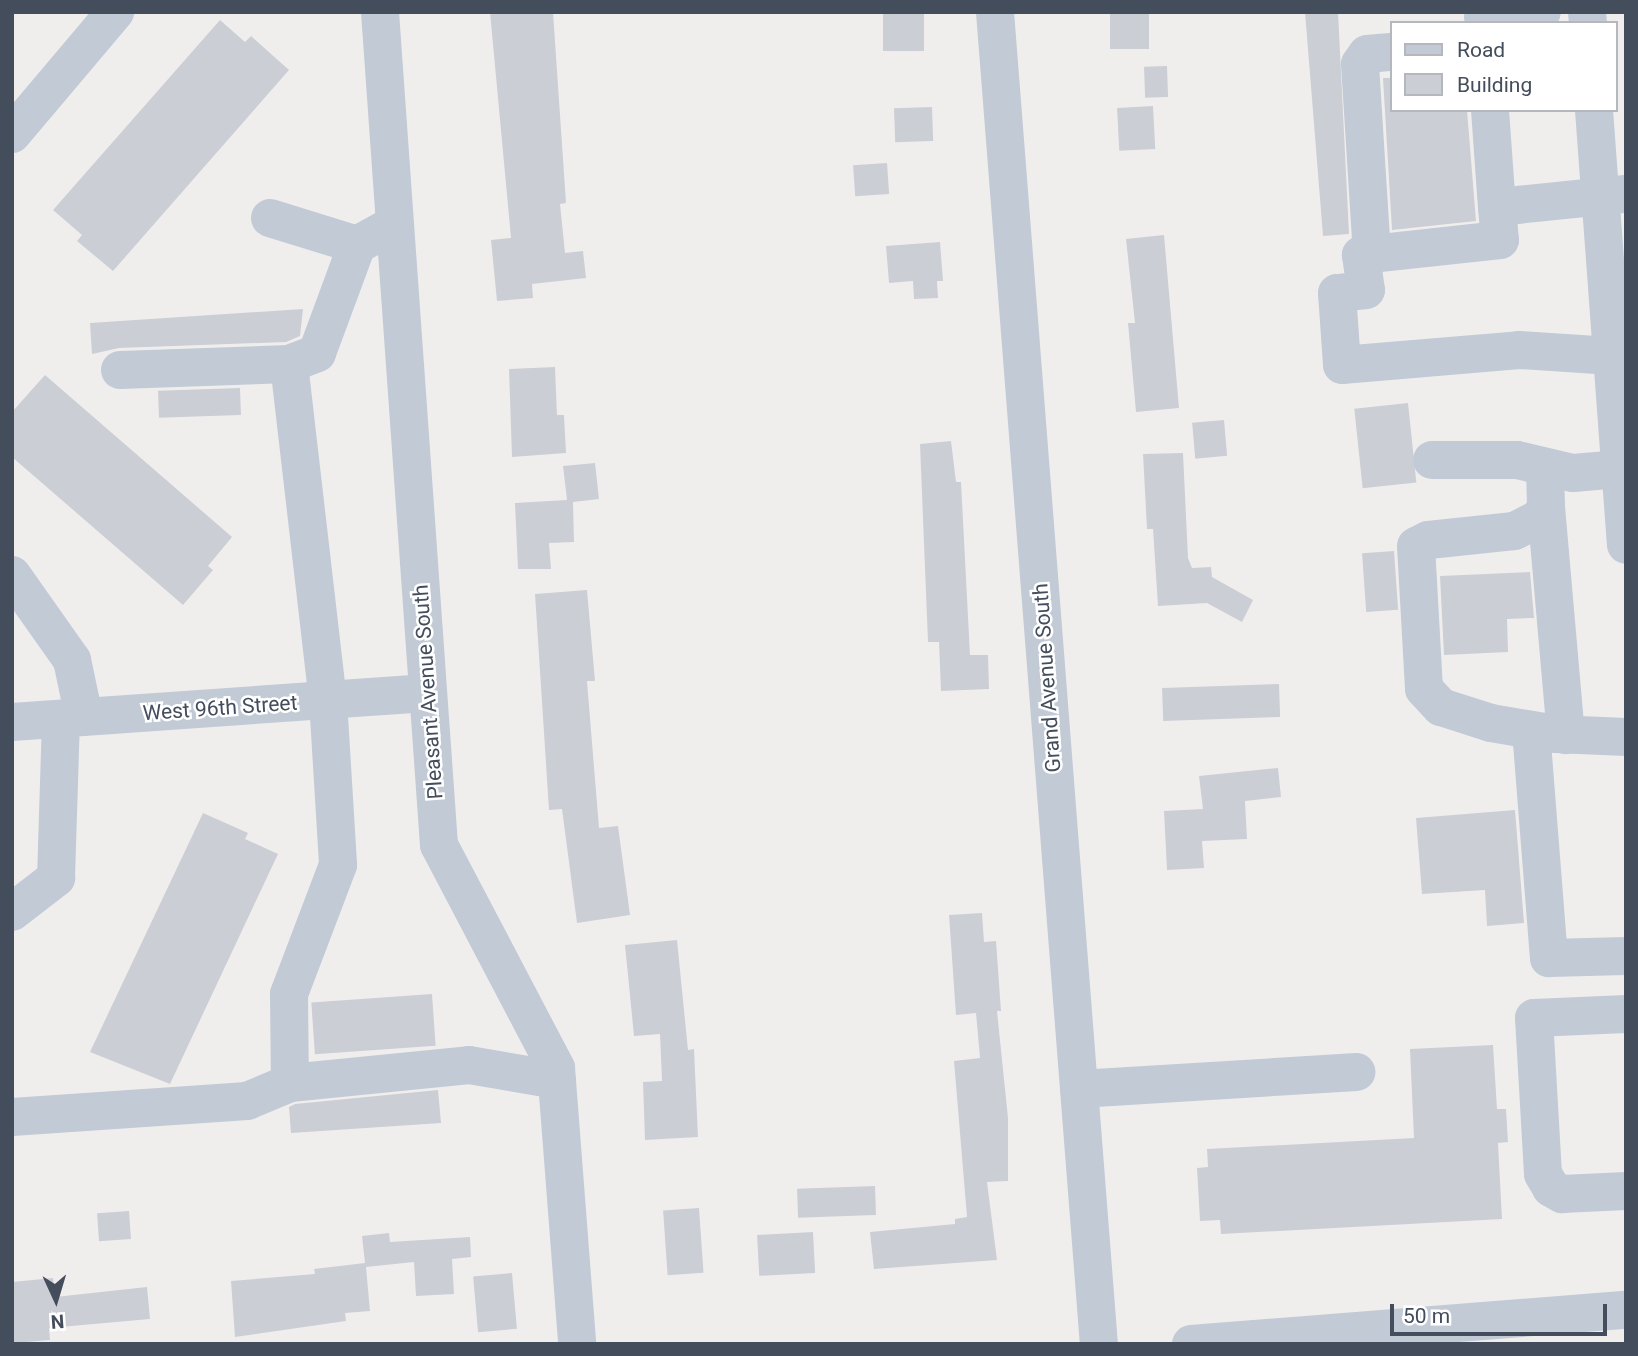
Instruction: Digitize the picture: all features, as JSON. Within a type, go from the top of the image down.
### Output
[{"type":"street","points":[[12,134],[115,12]]},
{"type":"street","name":"Pleasant Avenue South","points":[[380,12],[439,845],[556,1068],[577,1344]]},
{"type":"street","name":"Grand Avenue South","points":[[995,12],[1100,1344]]},
{"type":"street","points":[[1484,17],[1542,12]]},
{"type":"street","points":[[1372,255],[1360,64],[1367,54],[1390,52]]},
{"type":"street","points":[[1490,112],[1500,240],[1361,255],[1366,290],[1336,293],[1342,365],[1519,350],[1617,371]]},
{"type":"street","points":[[1594,112],[1613,196],[1620,469],[1626,545]]},
{"type":"street","points":[[1497,207],[1613,196]]},
{"type":"street","points":[[270,218],[357,245]]},
{"type":"street","points":[[120,370],[289,364],[317,354],[357,245],[395,224]]},
{"type":"street","points":[[289,364],[328,700],[338,866],[289,994],[290,1083]]},
{"type":"street","points":[[1432,460],[1517,460],[1573,474],[1620,469]]},
{"type":"street","points":[[1545,467],[1549,958],[1626,956]]},
{"type":"street","points":[[1546,507],[1540,518],[1514,531],[1428,541],[1416,546],[1424,689],[1441,707],[1548,732],[1626,737]]},
{"type":"street","points":[[12,575],[72,660],[73,718],[55,878],[12,912]]},
{"type":"street","name":"West 96th Street","points":[[12,722],[427,693]]},
{"type":"street","points":[[1611,1192],[1562,1194],[1551,1188],[1543,1174],[1534,1018],[1626,1014]]},
{"type":"street","points":[[12,1117],[247,1101],[290,1083],[469,1065],[557,1080]]},
{"type":"street","points":[[1079,1089],[1356,1072]]},
{"type":"street","points":[[1191,1344],[1626,1310]]},
{"type":"building","points":[[490,12],[553,12],[566,203],[560,204],[565,253],[583,251],[586,278],[532,284],[533,298],[497,301],[491,240],[511,238]]},
{"type":"building","points":[[883,12],[924,12],[924,51],[883,51]]},
{"type":"building","points":[[1110,12],[1149,12],[1149,49],[1110,49]]},
{"type":"building","points":[[1305,12],[1338,12],[1349,234],[1323,236]]},
{"type":"building","points":[[220,20],[245,42],[251,36],[289,70],[113,271],[77,241],[82,235],[53,210]]},
{"type":"building","points":[[1167,66],[1168,97],[1145,98],[1144,67]]},
{"type":"building","points":[[1383,78],[1390,78],[1390,112],[1467,112],[1476,221],[1392,230]]},
{"type":"building","points":[[1153,106],[1155,149],[1119,151],[1117,108]]},
{"type":"building","points":[[932,107],[933,141],[895,142],[894,108]]},
{"type":"building","points":[[887,163],[889,194],[855,196],[853,165]]},
{"type":"building","points":[[1164,235],[1179,408],[1136,412],[1128,323],[1135,323],[1126,239]]},
{"type":"building","points":[[940,242],[943,281],[937,281],[938,298],[914,299],[913,281],[889,283],[886,246]]},
{"type":"building","points":[[303,309],[300,336],[286,342],[119,348],[92,354],[90,323]]},
{"type":"building","points":[[555,367],[557,415],[564,415],[566,453],[512,457],[509,369]]},
{"type":"building","points":[[45,375],[232,537],[208,566],[213,570],[183,605],[12,457],[12,412]]},
{"type":"building","points":[[240,388],[241,415],[159,418],[158,391]]},
{"type":"building","points":[[1408,403],[1416,483],[1363,488],[1354,409]]},
{"type":"building","points":[[1224,420],[1227,456],[1195,459],[1192,423]]},
{"type":"building","points":[[951,441],[956,482],[961,482],[970,655],[988,655],[989,689],[941,691],[939,642],[928,642],[920,444]]},
{"type":"building","points":[[1183,453],[1188,558],[1192,568],[1211,567],[1212,577],[1253,600],[1242,622],[1207,603],[1158,606],[1153,529],[1147,529],[1143,454]]},
{"type":"building","points":[[595,463],[599,499],[573,502],[574,542],[549,543],[551,569],[518,569],[515,503],[567,500],[563,466]]},
{"type":"building","points":[[1394,551],[1398,610],[1366,612],[1362,553]]},
{"type":"building","points":[[1530,572],[1534,618],[1507,619],[1508,652],[1444,655],[1440,576]]},
{"type":"building","points":[[587,590],[595,681],[587,681],[599,828],[618,826],[630,915],[577,923],[562,809],[549,810],[535,594]]},
{"type":"building","points":[[1279,684],[1280,717],[1163,721],[1162,688]]},
{"type":"building","points":[[1278,768],[1281,797],[1245,801],[1247,839],[1202,841],[1204,868],[1167,870],[1164,811],[1203,809],[1199,776]]},
{"type":"building","points":[[1515,810],[1524,923],[1487,926],[1485,890],[1422,894],[1416,818]]},
{"type":"building","points":[[203,813],[248,833],[245,839],[278,854],[170,1084],[90,1052]]},
{"type":"building","points":[[982,913],[984,942],[996,941],[1001,1011],[997,1011],[1008,1118],[1008,1181],[987,1182],[997,1260],[874,1269],[870,1232],[955,1224],[955,1219],[967,1217],[954,1061],[980,1058],[976,1013],[956,1015],[949,915]]},
{"type":"building","points":[[677,940],[688,1050],[694,1049],[698,1137],[645,1140],[643,1082],[662,1081],[660,1034],[634,1036],[625,945]]},
{"type":"building","points":[[432,994],[436,1046],[315,1054],[311,1002]]},
{"type":"building","points":[[1493,1045],[1497,1109],[1506,1109],[1508,1142],[1498,1143],[1502,1219],[1221,1234],[1220,1220],[1200,1221],[1197,1168],[1208,1167],[1207,1149],[1414,1138],[1410,1049]]},
{"type":"building","points":[[438,1090],[441,1123],[291,1133],[289,1107],[295,1104]]},
{"type":"building","points":[[875,1186],[876,1215],[798,1218],[797,1189]]},
{"type":"building","points":[[699,1208],[704,1273],[668,1275],[663,1211]]},
{"type":"building","points":[[129,1211],[131,1239],[99,1241],[97,1213]]},
{"type":"building","points":[[813,1232],[815,1273],[759,1276],[757,1235]]},
{"type":"building","points":[[389,1233],[390,1242],[470,1237],[471,1257],[452,1259],[454,1294],[416,1296],[414,1262],[366,1267],[370,1311],[345,1313],[346,1321],[235,1337],[231,1281],[315,1274],[314,1269],[365,1263],[362,1236]]},
{"type":"building","points":[[512,1273],[517,1329],[478,1332],[473,1276]]},
{"type":"building","points":[[53,1278],[55,1297],[147,1287],[150,1319],[49,1328],[50,1340],[14,1343],[12,1282]]}]
